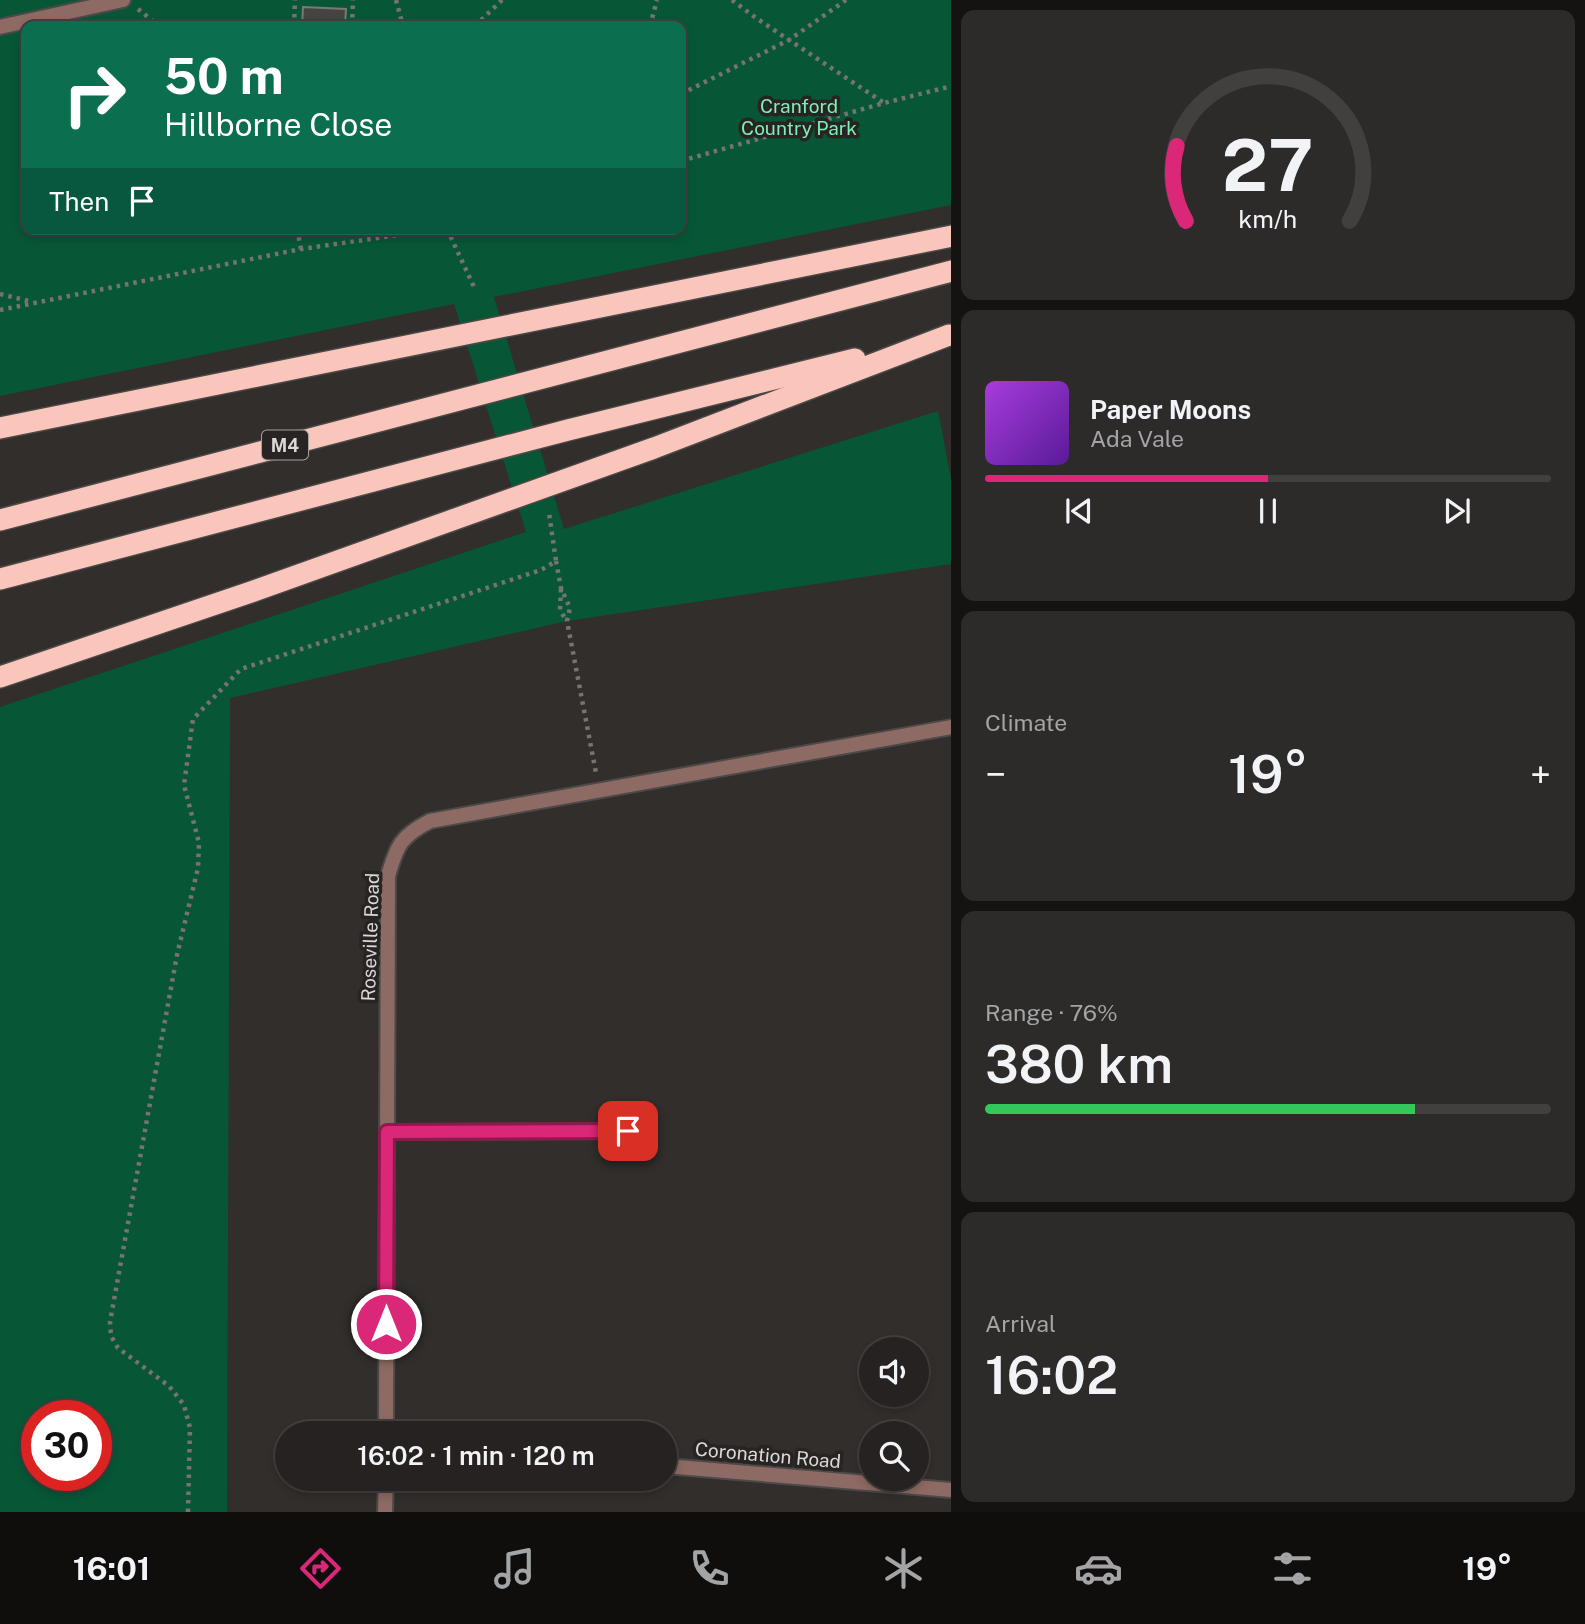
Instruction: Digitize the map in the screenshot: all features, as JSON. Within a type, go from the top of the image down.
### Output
[{"type":"highway","points":[[0,428],[951,236]]},
{"type":"highway","name":"M4","points":[[0,520],[951,271]]},
{"type":"highway","points":[[0,579],[568,430],[950,335]]},
{"type":"highway","points":[[0,677],[251,592],[642,453],[950,335]]},
{"type":"street","points":[[28,21],[124,0]]},
{"type":"street","points":[[0,27],[21,22]]},
{"type":"street","name":"Roseville Road","points":[[386,1421],[388,876],[395,852],[410,831],[430,821],[951,727]]},
{"type":"street","points":[[387,1132],[628,1131]]},
{"type":"street","name":"Coronation Road","points":[[677,1467],[951,1490]]},
{"type":"street","points":[[385,1512],[386,1491]]},
{"type":"path","points":[[294,21],[295,0]]},
{"type":"path","points":[[352,21],[354,0]]},
{"type":"path","points":[[396,0],[402,21]]},
{"type":"path","points":[[480,21],[502,0]]},
{"type":"path","points":[[651,21],[657,0]]},
{"type":"path","points":[[732,0],[884,103]]},
{"type":"path","points":[[686,91],[789,40],[846,0]]},
{"type":"path","points":[[137,9],[153,21]]},
{"type":"path","points":[[686,160],[951,86]]},
{"type":"path","points":[[298,235],[301,249]]},
{"type":"path","points":[[0,310],[301,249],[398,235]]},
{"type":"path","points":[[450,235],[475,289]]},
{"type":"path","points":[[0,294],[37,303]]},
{"type":"path","points":[[549,513],[561,588],[560,610],[566,621],[599,791]]},
{"type":"path","points":[[188,1512],[190,1428],[184,1405],[169,1386],[118,1348],[111,1336],[110,1322],[177,955],[198,868],[199,843],[184,785],[193,719],[241,669],[541,570],[556,561]]},
{"type":"path","points":[[561,588],[570,608],[566,621]]},
{"type":"green space","name":"Cranford Country Park","points":[[0,0],[951,0],[951,205],[494,297],[564,529],[938,411],[951,479],[951,564],[567,621],[230,698],[227,1512],[0,1512],[0,707],[526,532],[454,304],[0,396]]},
{"type":"building","points":[[303,7],[346,9],[345,21],[302,21]]},
{"type":"route","points":[[386,1324],[387,1132],[628,1131]]}]
